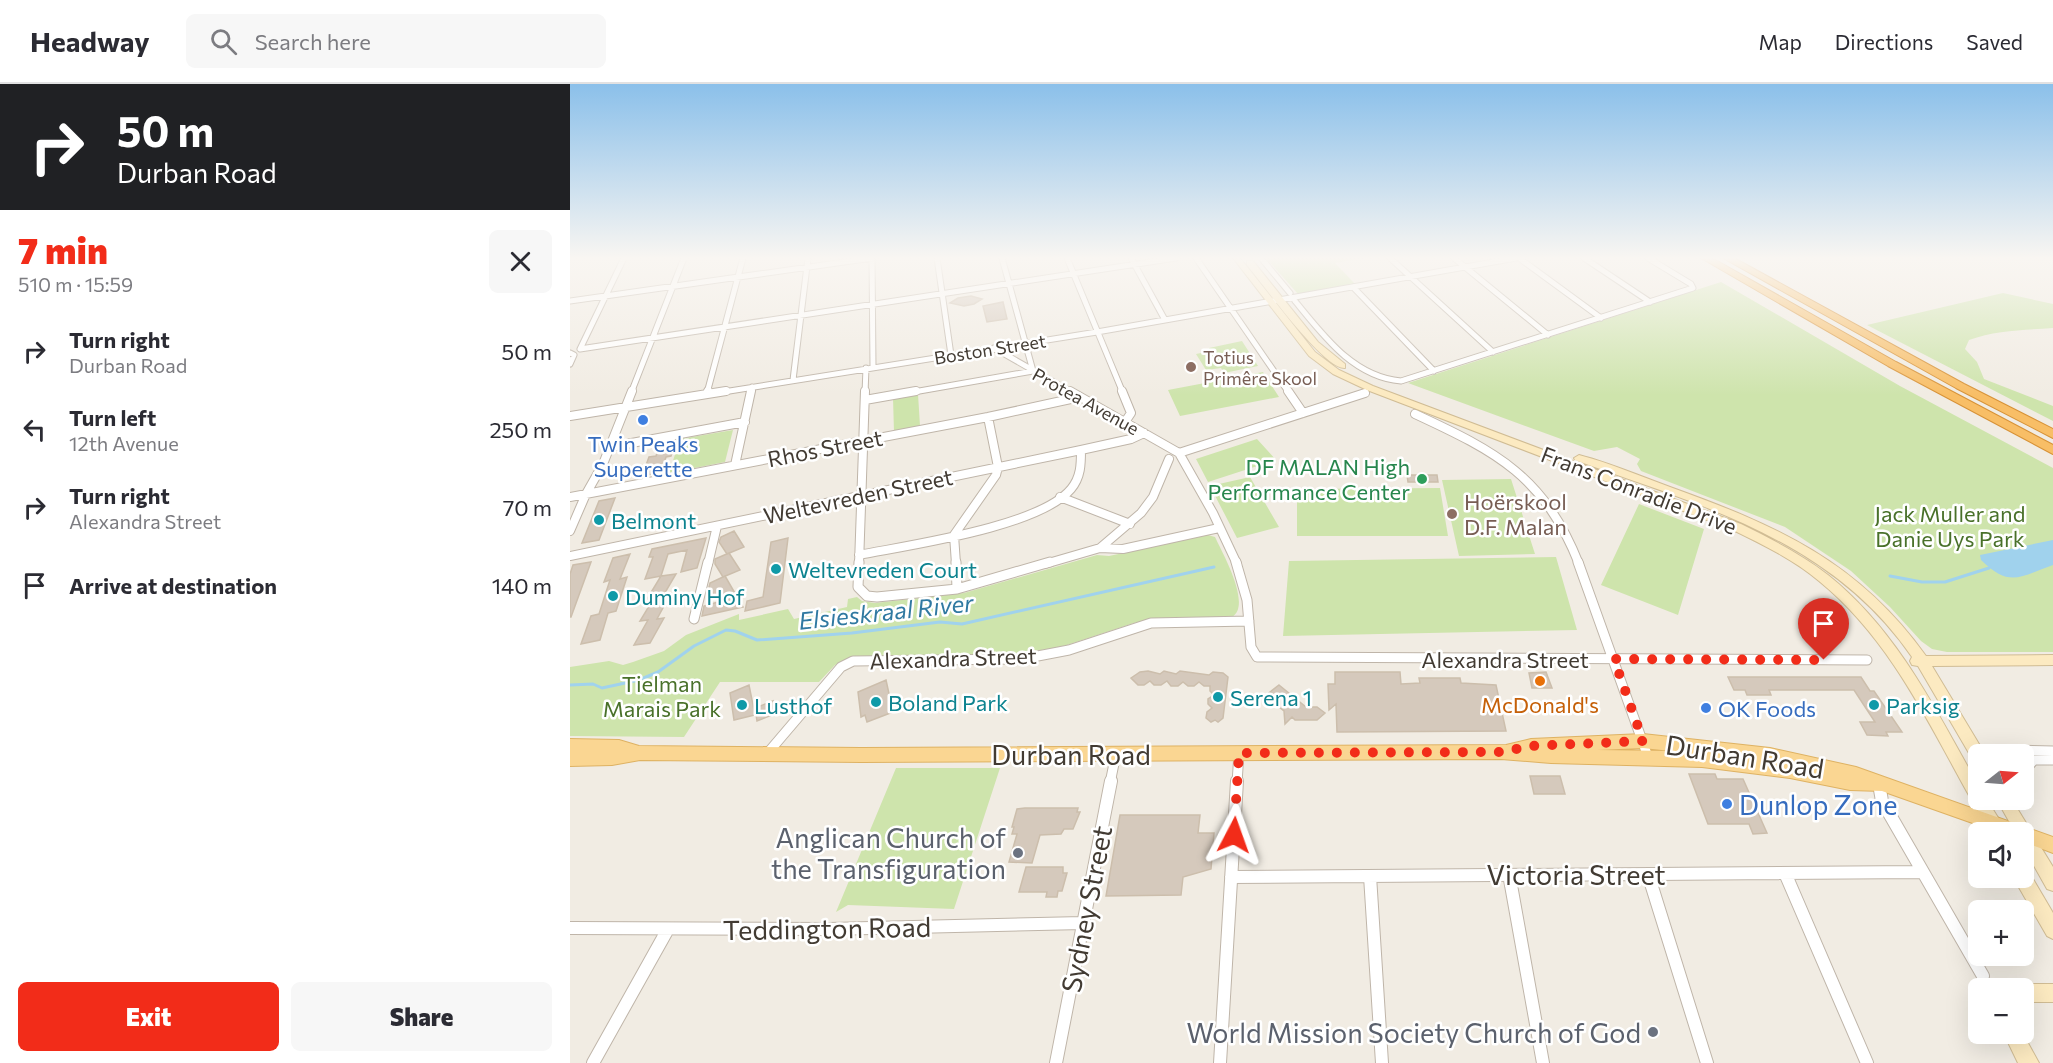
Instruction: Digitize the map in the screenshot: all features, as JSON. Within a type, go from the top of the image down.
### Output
[{"type":"highway","points":[[1786,304],[1892,364],[2052,449]]},
{"type":"highway","points":[[1809,304],[2053,434]]},
{"type":"main road","name":"Frans Conradie Drive","points":[[1282,304],[1312,354],[1331,369],[1350,379],[1737,527],[1786,551],[1826,578],[1869,619],[1901,661],[1968,780]]},
{"type":"main road","name":"Frans Conradie Drive","points":[[1283,304],[1318,348],[1332,360],[1358,375],[1752,523],[1796,545],[1842,576],[1872,600],[1924,661],[1971,744]]},
{"type":"main road","points":[[1901,661],[2053,660]]},
{"type":"main road","name":"Durban Road","points":[[570,746],[619,747],[640,753]]},
{"type":"main road","name":"Durban Road","points":[[570,759],[612,758],[640,753],[766,755],[1501,752],[1534,756],[1646,749],[1859,785],[1879,784],[1980,822]]},
{"type":"main road","name":"Durban Road","points":[[2034,838],[2053,845]]},
{"type":"main road","points":[[2034,852],[2053,884]]},
{"type":"main road","points":[[2029,888],[2053,930]]},
{"type":"main road","points":[[2034,993],[2053,993]]},
{"type":"main road","points":[[2019,1044],[2029,1063]]},
{"type":"street","points":[[601,304],[580,349],[882,304]]},
{"type":"street","points":[[570,531],[610,447],[666,304]]},
{"type":"street","points":[[707,394],[731,304]]},
{"type":"street","points":[[793,380],[803,304]]},
{"type":"street","points":[[943,304],[951,355]]},
{"type":"street","points":[[865,400],[1033,371],[1014,304]]},
{"type":"street","points":[[1086,304],[1131,413],[1125,422]]},
{"type":"street","points":[[1156,304],[1165,320]]},
{"type":"street","points":[[1228,304],[1303,413]]},
{"type":"street","name":"Boston Street","points":[[570,416],[1097,332],[1252,304]]},
{"type":"street","points":[[1297,304],[1347,361],[1372,373],[1400,381],[1645,304]]},
{"type":"street","points":[[1369,304],[1434,371]]},
{"type":"street","points":[[1440,304],[1493,352]]},
{"type":"street","points":[[1510,304],[1548,335]]},
{"type":"street","points":[[1581,304],[1601,318]]},
{"type":"street","points":[[873,305],[865,400],[858,587],[867,596],[957,589],[1100,548],[1123,549],[1219,528]]},
{"type":"street","name":"Protea Avenue","points":[[994,348],[1179,453]]},
{"type":"street","points":[[570,364],[574,356],[571,353]]},
{"type":"street","points":[[735,465],[752,387]]},
{"type":"street","points":[[1249,621],[1244,587],[1236,564],[1187,464],[1179,453],[1365,393]]},
{"type":"street","name":"Rhos Street","points":[[570,497],[988,417],[1080,397]]},
{"type":"street","points":[[1415,414],[1493,453],[1519,472],[1555,512],[1567,534],[1646,749]]},
{"type":"street","points":[[957,589],[954,535],[996,475],[998,467],[988,417]]},
{"type":"street","points":[[610,447],[745,422]]},
{"type":"street","name":"Weltevreden Street","points":[[570,556],[1081,450],[1136,438],[1144,433]]},
{"type":"street","points":[[859,555],[954,535],[1018,519],[1037,511],[1060,497],[1079,475],[1082,464],[1081,450]]},
{"type":"street","points":[[1100,548],[1130,524],[1153,497],[1169,459]]},
{"type":"street","points":[[1060,497],[1130,524]]},
{"type":"street","points":[[694,620],[717,526]]},
{"type":"street","name":"Alexandra Street","points":[[766,755],[841,667],[853,662],[1022,659],[1069,650],[1151,623],[1249,621],[1252,654],[1271,658],[1867,660]]},
{"type":"street","points":[[2034,751],[2053,752]]},
{"type":"street","points":[[1220,1063],[1239,753]]},
{"type":"street","name":"Sydney Street","points":[[1056,1063],[1116,754]]},
{"type":"street","points":[[2034,760],[2053,760]]},
{"type":"street","points":[[1879,784],[1882,801],[1983,976]]},
{"type":"street","name":"Victoria Street","points":[[1231,877],[1921,872]]},
{"type":"street","points":[[1785,873],[1867,1063]]},
{"type":"street","points":[[1509,874],[1544,1063]]},
{"type":"street","points":[[1648,874],[1707,1063]]},
{"type":"street","points":[[1370,876],[1382,1063]]},
{"type":"street","name":"Teddington Road","points":[[570,928],[668,929],[1083,923]]},
{"type":"street","points":[[593,1063],[668,929]]},
{"type":"green space","name":"Jack Muller and Danie Uys Park","points":[[1654,304],[1758,304],[1900,386],[2053,468],[2053,652],[1947,652],[1932,649],[1921,641],[1890,607],[1851,571],[1785,527],[1641,471],[1637,464],[1640,459],[1617,447],[1594,451],[1408,383]]},
{"type":"green space","points":[[1958,304],[2053,304],[2053,328],[1989,334],[1969,340],[1965,349],[1977,362],[1984,379],[2053,406],[2053,421],[1867,325]]},
{"type":"green space","points":[[1242,341],[1258,366],[1224,373],[1221,368],[1206,370],[1196,354],[1210,351],[1209,348]]},
{"type":"green space","points":[[1263,372],[1279,397],[1180,416],[1168,390]]},
{"type":"green space","points":[[918,394],[920,426],[894,432],[893,398]]},
{"type":"green space","points":[[733,430],[725,462],[669,473],[680,439]]},
{"type":"green space","points":[[1257,439],[1276,460],[1208,482],[1196,459]]},
{"type":"green space","points":[[1250,477],[1279,527],[1237,538],[1210,486]]},
{"type":"green space","points":[[1511,479],[1535,554],[1459,556],[1442,480]]},
{"type":"green space","points":[[1440,488],[1448,536],[1297,536],[1297,489]]},
{"type":"green space","points":[[1639,504],[1704,529],[1678,615],[1601,585]]},
{"type":"green space","name":"Tielman Marais Park","points":[[1208,535],[1215,537],[1238,591],[1237,611],[1232,617],[1154,619],[1134,623],[1061,647],[1008,655],[855,657],[835,665],[819,682],[720,682],[684,737],[570,736],[570,667],[609,661],[623,665],[633,662],[664,651],[686,635],[739,614],[739,620],[788,609],[794,619],[847,607],[848,599],[857,597],[862,601],[875,603],[964,593],[1097,555],[1109,556]]},
{"type":"green space","points":[[1556,557],[1577,630],[1283,636],[1289,561]]},
{"type":"green space","points":[[896,768],[1000,768],[954,909],[848,905],[836,912]]},
{"type":"water","points":[[2053,540],[2053,565],[2023,576],[2015,578],[2000,574],[1981,560],[1980,555]]},
{"type":"building","points":[[953,304],[975,304],[964,306]]},
{"type":"building","points":[[1003,304],[1007,319],[987,322],[983,306]]},
{"type":"building","points":[[676,441],[671,456],[666,457],[661,472],[642,476],[649,457],[656,456],[660,444]]},
{"type":"building","name":"DF MALAN High Performance Center","points":[[1407,475],[1437,475],[1438,482],[1408,482]]},
{"type":"building","name":"Belmont","points":[[615,498],[599,540],[582,543],[599,501]]},
{"type":"building","points":[[734,531],[744,547],[727,554],[719,542],[721,537]]},
{"type":"building","points":[[706,538],[697,568],[681,572],[687,550],[668,554],[661,576],[645,579],[653,557],[649,557],[652,549]]},
{"type":"building","name":"Weltevreden Court","points":[[788,538],[780,603],[745,611],[747,601],[763,597],[771,542]]},
{"type":"building","points":[[729,553],[740,570],[723,577],[715,564],[715,559]]},
{"type":"building","name":"Duminy Hof","points":[[630,554],[620,579],[627,577],[616,611],[608,613],[600,640],[581,644],[591,616],[599,614],[610,580],[604,582],[613,558]]},
{"type":"building","points":[[591,562],[570,617],[570,574],[573,565]]},
{"type":"building","points":[[676,574],[663,596],[670,595],[657,619],[664,618],[650,643],[634,645],[648,620],[640,621],[654,598],[647,599],[661,576]]},
{"type":"building","points":[[725,576],[743,607],[702,616],[704,606],[718,602],[709,587],[710,583]]},
{"type":"building","name":"Serena 1","points":[[1164,671],[1176,674],[1180,671],[1209,675],[1213,672],[1223,673],[1228,677],[1223,718],[1218,722],[1215,720],[1211,722],[1206,718],[1207,712],[1212,708],[1208,704],[1208,699],[1214,695],[1210,691],[1210,686],[1204,686],[1199,682],[1194,686],[1188,686],[1183,682],[1178,686],[1171,686],[1167,681],[1161,685],[1154,685],[1150,681],[1144,685],[1138,685],[1131,678],[1140,672],[1160,674]]},
{"type":"building","points":[[1335,672],[1400,672],[1401,684],[1420,683],[1419,678],[1460,678],[1461,683],[1496,685],[1506,731],[1337,732],[1336,704],[1329,710],[1328,684],[1335,684]]},
{"type":"building","name":"McDonald's","points":[[1546,672],[1552,688],[1532,688],[1529,673]]},
{"type":"building","name":"Parksig","points":[[1728,677],[1861,677],[1870,691],[1874,691],[1902,732],[1886,732],[1888,736],[1867,735],[1860,722],[1875,722],[1854,690],[1769,690],[1771,695],[1747,695],[1745,690],[1734,690]]},
{"type":"building","name":"Boland Park","points":[[886,680],[893,712],[867,722],[865,715],[861,717],[858,692]]},
{"type":"building","name":"Lusthof","points":[[749,685],[755,715],[734,720],[730,693]]},
{"type":"building","points":[[1279,685],[1306,707],[1317,707],[1325,713],[1317,720],[1295,720],[1292,717],[1285,724],[1284,711],[1265,696]]},
{"type":"building","points":[[773,701],[772,715],[757,721],[755,708]]},
{"type":"building","name":"Dunlop Zone","points":[[1689,774],[1715,774],[1717,779],[1743,779],[1767,833],[1753,834],[1749,824],[1708,824]]},
{"type":"building","points":[[1530,776],[1560,776],[1565,794],[1534,794]]},
{"type":"building","name":"Anglican Church of the Transfiguration","points":[[1078,808],[1077,812],[1080,812],[1073,829],[1064,829],[1061,834],[1040,835],[1032,863],[1009,862],[1017,834],[1012,834],[1014,827],[1012,827],[1017,809]]},
{"type":"building","points":[[1120,815],[1200,815],[1198,833],[1214,833],[1211,869],[1183,877],[1181,895],[1106,896]]},
{"type":"building","points":[[1026,867],[1063,867],[1063,873],[1067,873],[1062,891],[1058,891],[1057,897],[1046,897],[1047,892],[1019,892]]},
{"type":"waterway","name":"Elsieskraal River","points":[[570,685],[593,684],[602,688],[639,680],[658,672],[694,646],[726,630],[735,631],[757,640],[852,633],[940,622],[962,624],[1214,567]]},
{"type":"waterway","name":"Elsieskraal River","points":[[1890,576],[1922,582],[1945,582],[1989,568]]},
{"type":"place","name":"Totius Primêre Skool","points":[[1191,367]]},
{"type":"place","name":"Twin Peaks Superette","points":[[643,420]]},
{"type":"place","name":"DF MALAN High Performance Center","points":[[1422,479]]},
{"type":"place","name":"Hoërskool D.F. Malan","points":[[1452,514]]},
{"type":"place","name":"Belmont","points":[[599,520]]},
{"type":"place","name":"Weltevreden Court","points":[[776,569]]},
{"type":"place","name":"Duminy Hof","points":[[613,596]]},
{"type":"place","name":"McDonald's","points":[[1540,681]]},
{"type":"place","name":"Serena 1","points":[[1218,697]]},
{"type":"place","name":"Boland Park","points":[[876,702]]},
{"type":"place","name":"Lusthof","points":[[742,705]]},
{"type":"place","name":"Parksig","points":[[1874,705]]},
{"type":"place","name":"OK Foods","points":[[1706,708]]},
{"type":"place","name":"Dunlop Zone","points":[[1727,804]]},
{"type":"place","name":"Anglican Church of the Transfiguration","points":[[1018,853]]},
{"type":"place","name":"World Mission Society Church of God","points":[[1653,1032]]},
{"type":"route","points":[[1234,835],[1239,753],[1501,752],[1531,746],[1643,741],[1614,659],[1824,660]]}]
